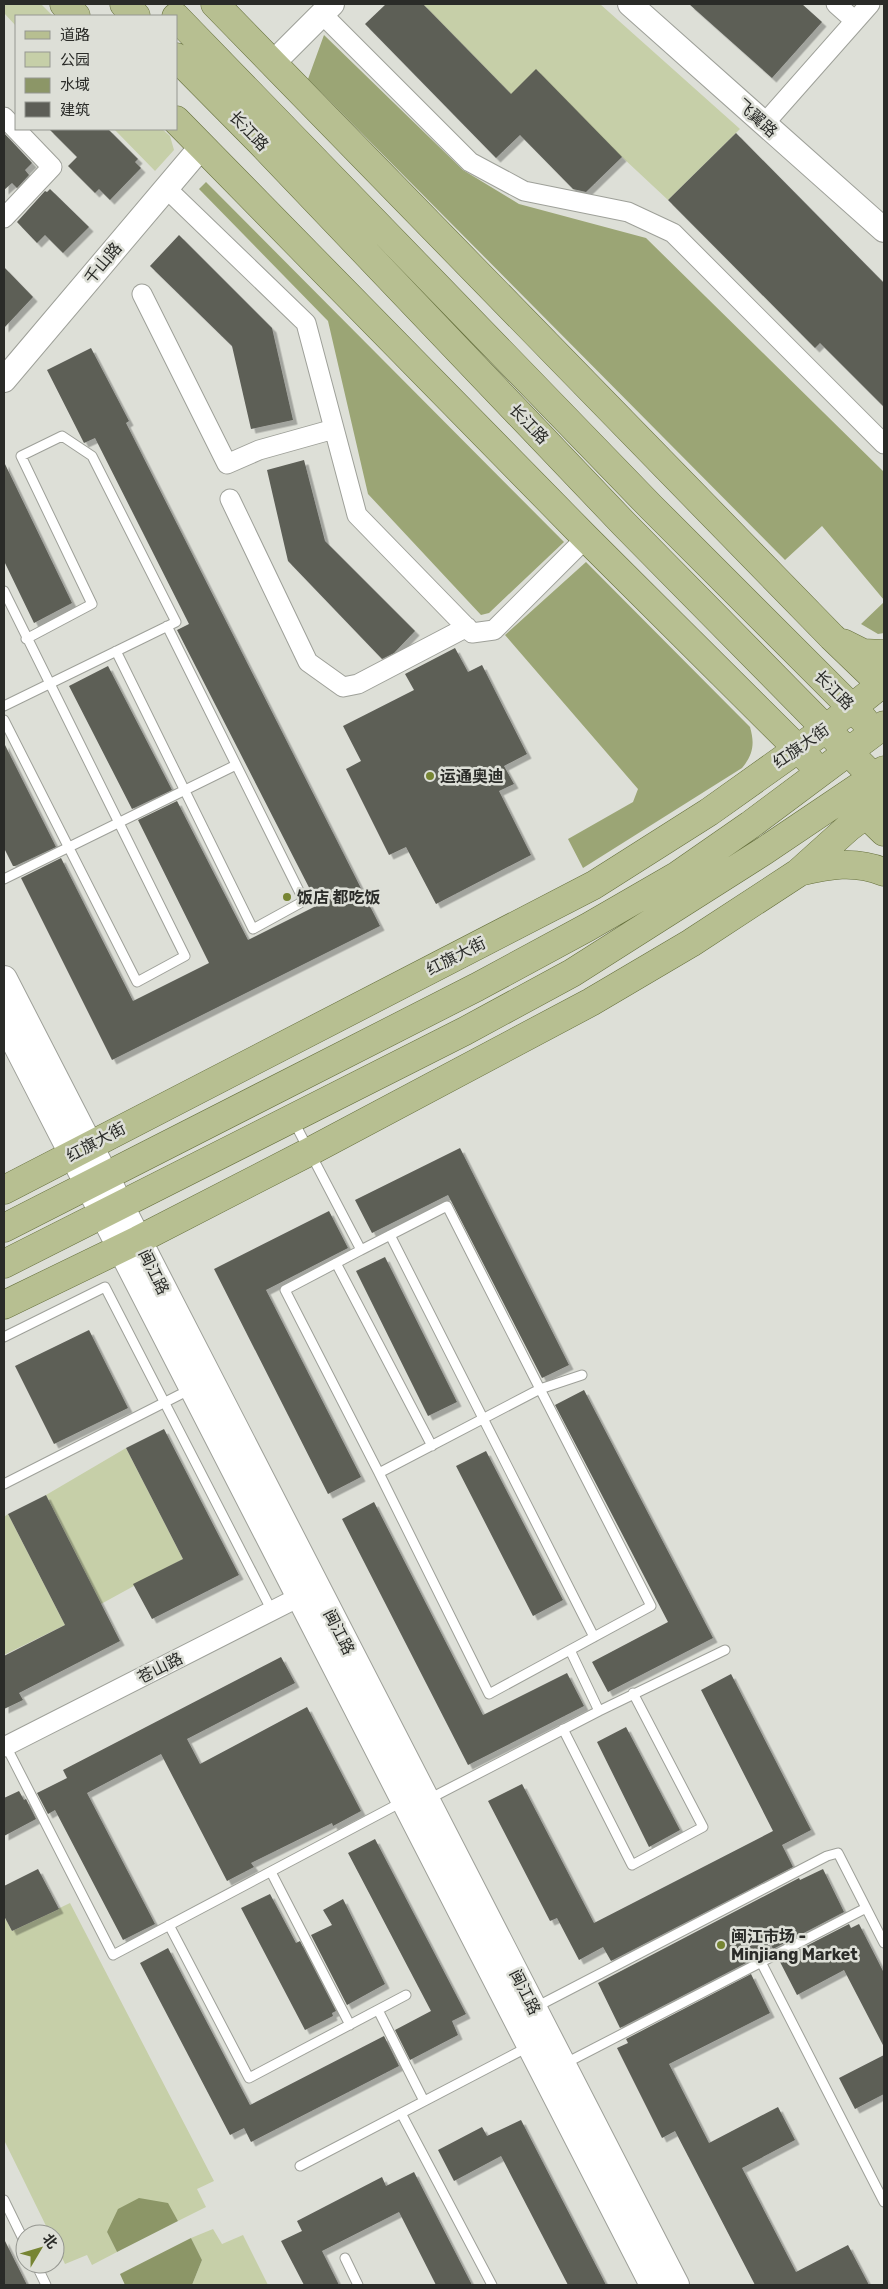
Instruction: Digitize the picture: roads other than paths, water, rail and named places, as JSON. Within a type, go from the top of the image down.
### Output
[{"type":"main road","points":[[64,4],[75,15]]},
{"type":"main road","points":[[124,4],[135,15]]},
{"type":"main road","name":"长江路","points":[[163,4],[174,15]]},
{"type":"main road","points":[[215,4],[832,637],[883,685]]},
{"type":"main road","name":"长江路","points":[[178,19],[651,506],[852,708],[881,733]]},
{"type":"main road","name":"长江路","points":[[178,59],[260,142],[624,524],[851,752],[880,797]]},
{"type":"main road","points":[[178,122],[586,538],[847,797]]},
{"type":"main road","points":[[832,637],[864,653],[884,654]]},
{"type":"main road","name":"红旗大街","points":[[4,1190],[594,885],[709,812],[827,728],[883,685]]},
{"type":"main road","points":[[739,688],[757,714],[766,734],[765,754],[751,782]]},
{"type":"main road","name":"红旗大街","points":[[4,1228],[477,987],[588,927],[678,875],[851,752],[881,733]]},
{"type":"main road","points":[[4,1264],[465,1031],[572,974],[847,797],[880,797]]},
{"type":"main road","points":[[4,1304],[309,1152],[591,1002],[691,943],[798,873],[880,797]]},
{"type":"main road","points":[[798,873],[834,864],[851,864],[884,872]]},
{"type":"main road","name":"闽江路","points":[[4,978],[81,1150],[200,1385],[417,1797],[534,2008],[538,2041],[563,2065],[676,2285]]},
{"type":"main road","name":"闽江路","points":[[4,1021],[81,1150]]},
{"type":"main road","name":"闽江路","points":[[417,1797],[538,2041],[653,2285]]},
{"type":"street","name":"飞翼路","points":[[630,4],[884,230]]},
{"type":"street","points":[[836,4],[854,20]]},
{"type":"street","points":[[764,124],[870,4]]},
{"type":"street","points":[[273,63],[327,9],[470,162],[524,191],[628,212],[673,233],[884,444]]},
{"type":"street","points":[[4,117],[15,128]]},
{"type":"street","points":[[4,218],[52,167],[16,130]]},
{"type":"street","name":"千山路","points":[[4,380],[202,146]]},
{"type":"street","points":[[166,188],[306,323],[357,516],[467,628],[472,632],[494,630],[586,538]]},
{"type":"street","points":[[142,294],[227,464],[259,450],[334,429]]},
{"type":"street","points":[[230,499],[308,662],[343,687],[358,684],[467,628]]},
{"type":"street","name":"苍山路","points":[[5,1746],[308,1593]]},
{"type":"lane","points":[[4,706],[176,622],[92,456],[62,436],[21,456],[92,604],[26,639]]},
{"type":"lane","points":[[4,591],[48,684],[185,956],[137,982],[4,720]]},
{"type":"lane","points":[[116,651],[253,929],[304,901],[167,626]]},
{"type":"lane","points":[[4,879],[236,764]]},
{"type":"lane","points":[[292,1118],[360,1250]]},
{"type":"lane","points":[[447,1206],[651,1606],[489,1694],[285,1290],[360,1250],[447,1206]]},
{"type":"lane","points":[[390,1236],[594,1637]]},
{"type":"lane","points":[[336,1263],[432,1446]]},
{"type":"lane","points":[[4,1337],[105,1286],[272,1611]]},
{"type":"lane","points":[[379,1474],[540,1389],[582,1375]]},
{"type":"lane","points":[[4,1484],[200,1385]]},
{"type":"lane","points":[[570,1650],[599,1711]]},
{"type":"lane","points":[[5,1746],[113,1955],[417,1797],[564,1729],[633,1693],[725,1650]]},
{"type":"lane","points":[[564,1729],[632,1866],[703,1827],[633,1693]]},
{"type":"lane","points":[[534,2008],[838,1852],[884,1943]]},
{"type":"lane","points":[[271,1872],[350,2025]]},
{"type":"lane","points":[[563,2065],[866,1908]]},
{"type":"lane","points":[[170,1926],[249,2078],[406,1995]]},
{"type":"lane","points":[[761,1962],[884,2202]]},
{"type":"lane","points":[[378,2010],[424,2100]]},
{"type":"lane","points":[[300,2166],[538,2041]]},
{"type":"lane","points":[[401,2113],[492,2285]]},
{"type":"lane","points":[[4,2200],[16,2224]]},
{"type":"lane","points":[[345,2258],[358,2285]]},
{"type":"water","points":[[139,2198],[168,2203],[178,2221],[117,2252],[107,2232],[118,2209]]},
{"type":"water","points":[[191,2238],[202,2260],[192,2285],[125,2285],[120,2274]]},
{"type":"place","name":"运通奥迪","points":[[430,776]]},
{"type":"place","name":"饭店 都吃饭","points":[[287,897]]},
{"type":"place","name":"闽江市场 - Minjiang Market","points":[[721,1945]]}]
